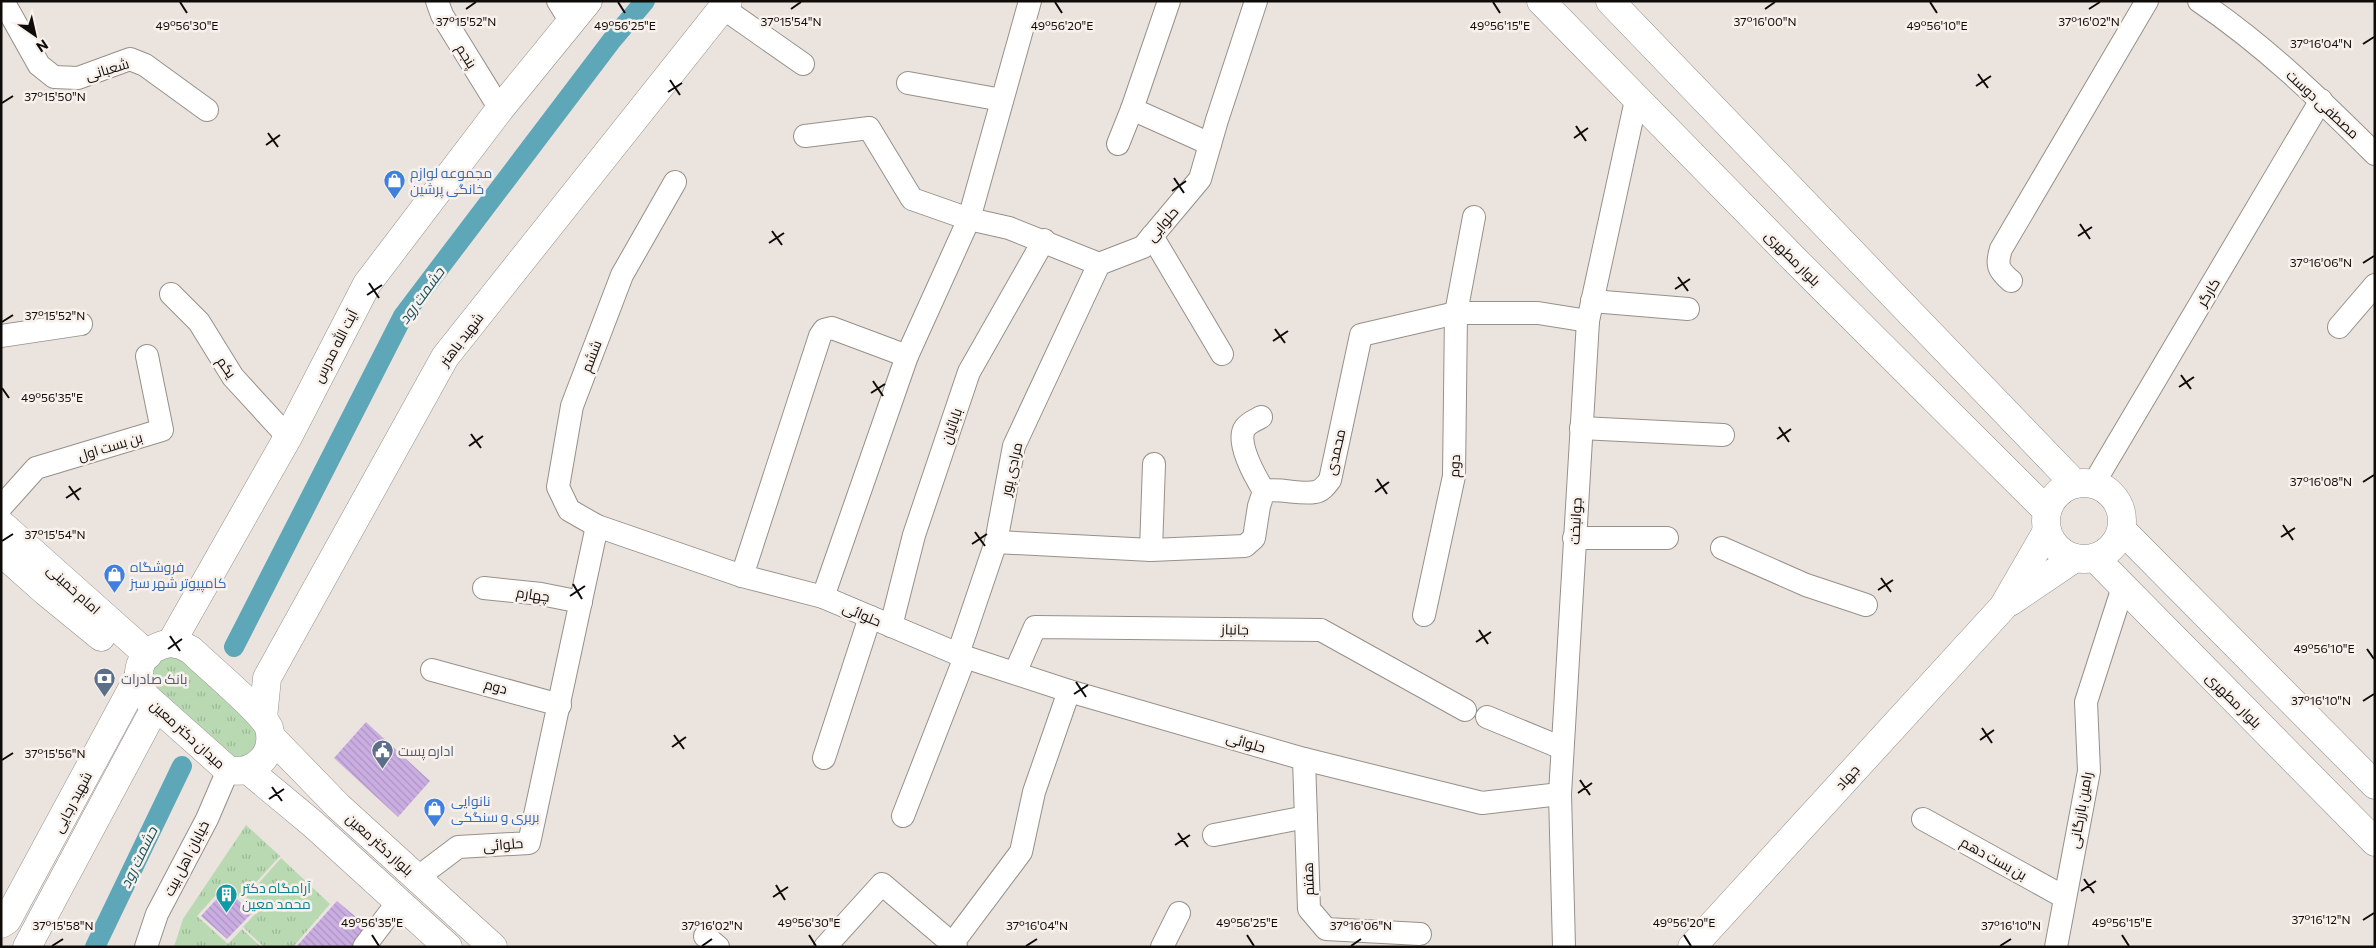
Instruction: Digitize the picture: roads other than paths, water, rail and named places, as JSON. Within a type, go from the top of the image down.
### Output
[{"type":"main road","name":"آیت الله مدرس","points":[[149,660],[288,437],[367,284],[500,109],[565,12],[588,1]]},
{"type":"main road","name":"بلوار مطهری","points":[[1541,1],[2047,521]]},
{"type":"main road","points":[[1610,1],[1673,69],[2084,484]]},
{"type":"main road","name":"شهید باهنر","points":[[267,728],[267,678],[445,357],[726,5]]},
{"type":"main road","points":[[2084,484],[2105,488],[2114,496],[2123,518],[2122,530],[2111,547],[2085,558],[2002,607],[2047,521],[2057,494],[2084,484]]},
{"type":"main road","points":[[2047,521],[2053,543],[2062,552],[2085,558]]},
{"type":"main road","name":"امام خمینی","points":[[1,524],[149,660]]},
{"type":"main road","points":[[2122,530],[2375,785]]},
{"type":"main road","name":"امام خمینی","points":[[1,552],[46,592],[149,660]]},
{"type":"main road","name":"بلوار مطهری","points":[[2085,558],[2123,587],[2375,842]]},
{"type":"main road","name":"جهاد","points":[[1692,947],[2002,607]]},
{"type":"main road","points":[[149,660],[181,645],[191,650],[267,728],[270,748],[265,758],[238,770]]},
{"type":"main road","name":"میدان دکتر معین","points":[[149,660],[140,688],[156,706],[238,770]]},
{"type":"main road","name":"شهید رجایی","points":[[1,924],[7,920],[149,660]]},
{"type":"main road","name":"شهید رجایی","points":[[27,947],[156,706]]},
{"type":"main road","name":"بلوار دکتر معین","points":[[267,728],[338,806],[493,947]]},
{"type":"main road","points":[[238,770],[313,824],[448,947]]},
{"type":"street","name":"شعبانی","points":[[3,1],[40,65],[54,77],[78,78],[130,59],[145,65],[207,110]]},
{"type":"street","name":"پنجم","points":[[437,1],[442,15],[500,109]]},
{"type":"street","points":[[822,597],[907,356],[969,219],[1030,1]]},
{"type":"street","points":[[1118,144],[1169,1]]},
{"type":"street","name":"حلوایی","points":[[1099,264],[1142,247],[1200,179],[1256,1]]},
{"type":"street","points":[[2011,281],[2000,272],[1997,263],[2001,249],[2147,1]]},
{"type":"street","name":"مصطفی دوست","points":[[2199,1],[2238,28],[2321,100],[2375,154]]},
{"type":"street","points":[[726,5],[804,64]]},
{"type":"street","points":[[908,83],[1002,100]]},
{"type":"street","name":"جوانبخت","points":[[1564,947],[1560,794],[1574,538],[1590,311],[1636,100]]},
{"type":"street","name":"کارگر","points":[[2084,484],[2321,100]]},
{"type":"street","points":[[1132,109],[1210,144]]},
{"type":"street","points":[[805,136],[869,128],[912,199],[969,219],[1009,228],[1044,240],[1099,264]]},
{"type":"street","name":"ششم","points":[[597,526],[569,510],[558,486],[572,406],[622,275],[675,182]]},
{"type":"street","name":"دوم","points":[[1424,615],[1454,476],[1456,314],[1474,217]]},
{"type":"street","points":[[1152,236],[1222,354]]},
{"type":"street","name":"بابائیان","points":[[891,626],[914,535],[969,372],[1044,240]]},
{"type":"street","name":"مرادی پور","points":[[903,816],[961,656],[996,542],[1014,446],[1099,264]]},
{"type":"street","points":[[2339,327],[2375,285]]},
{"type":"street","name":"یکم","points":[[171,294],[199,322],[233,377],[288,437]]},
{"type":"street","name":"محمدی","points":[[1264,490],[1316,492],[1324,488],[1330,480],[1361,335],[1456,314],[1688,309]]},
{"type":"street","points":[[1,336],[81,324]]},
{"type":"street","points":[[742,576],[820,336],[824,330],[832,328],[907,356]]},
{"type":"street","name":"بن بست اول","points":[[1,507],[36,468],[162,430],[147,356]]},
{"type":"street","points":[[996,542],[1151,550],[1245,546],[1254,538],[1259,506],[1264,490],[1244,452],[1242,434],[1248,425],[1261,417]]},
{"type":"street","points":[[1581,428],[1723,435]]},
{"type":"street","points":[[1151,550],[1154,464]]},
{"type":"street","name":"حلوائی","points":[[417,878],[458,847],[529,843],[597,526],[742,576],[822,597],[961,656],[1069,691],[1304,759],[1482,802],[1560,794]]},
{"type":"street","points":[[1574,538],[1667,538]]},
{"type":"street","points":[[1722,548],[1806,585],[1866,604]]},
{"type":"street","name":"رامین بازرگانی","points":[[2056,947],[2089,771],[2086,702],[2123,587]]},
{"type":"street","name":"چهارم","points":[[484,588],[541,594],[581,602]]},
{"type":"street","points":[[824,758],[870,617]]},
{"type":"street","name":"جانباز","points":[[1015,673],[1035,627],[1321,630],[1466,710]]},
{"type":"street","name":"دوم","points":[[432,670],[560,705]]},
{"type":"street","points":[[825,947],[882,884],[954,945],[1022,852],[1034,792],[1069,691]]},
{"type":"street","points":[[1487,717],[1562,748]]},
{"type":"street","name":"هفتم","points":[[1304,759],[1308,909],[1326,929],[1420,934]]},
{"type":"street","name":"خیابان اهل بیت","points":[[146,947],[157,914],[207,819],[238,770]]},
{"type":"street","points":[[1214,835],[1306,817]]},
{"type":"street","name":"بن بست دهم","points":[[1923,819],[2064,897]]},
{"type":"street","points":[[364,947],[398,902]]},
{"type":"street","points":[[1162,947],[1179,913]]},
{"type":"waterway","name":"حشمت رود","points":[[234,647],[403,316],[612,40],[645,1]]},
{"type":"waterway","name":"حشمت رود","points":[[95,947],[182,766]]},
{"type":"place","name":"مجموعه لوازم خانگی پرشین","points":[[394,199]]},
{"type":"place","name":"فروشگاه کامپیوتر شهر سبز","points":[[114,593]]},
{"type":"place","name":"بانک صادرات","points":[[105,697]]},
{"type":"place","name":"اداره پست","points":[[382,769]]},
{"type":"place","name":"نانوایی بربری و سنگکی","points":[[435,827]]},
{"type":"place","name":"آرامگاه دکتر محمد معین","points":[[226,914]]}]
